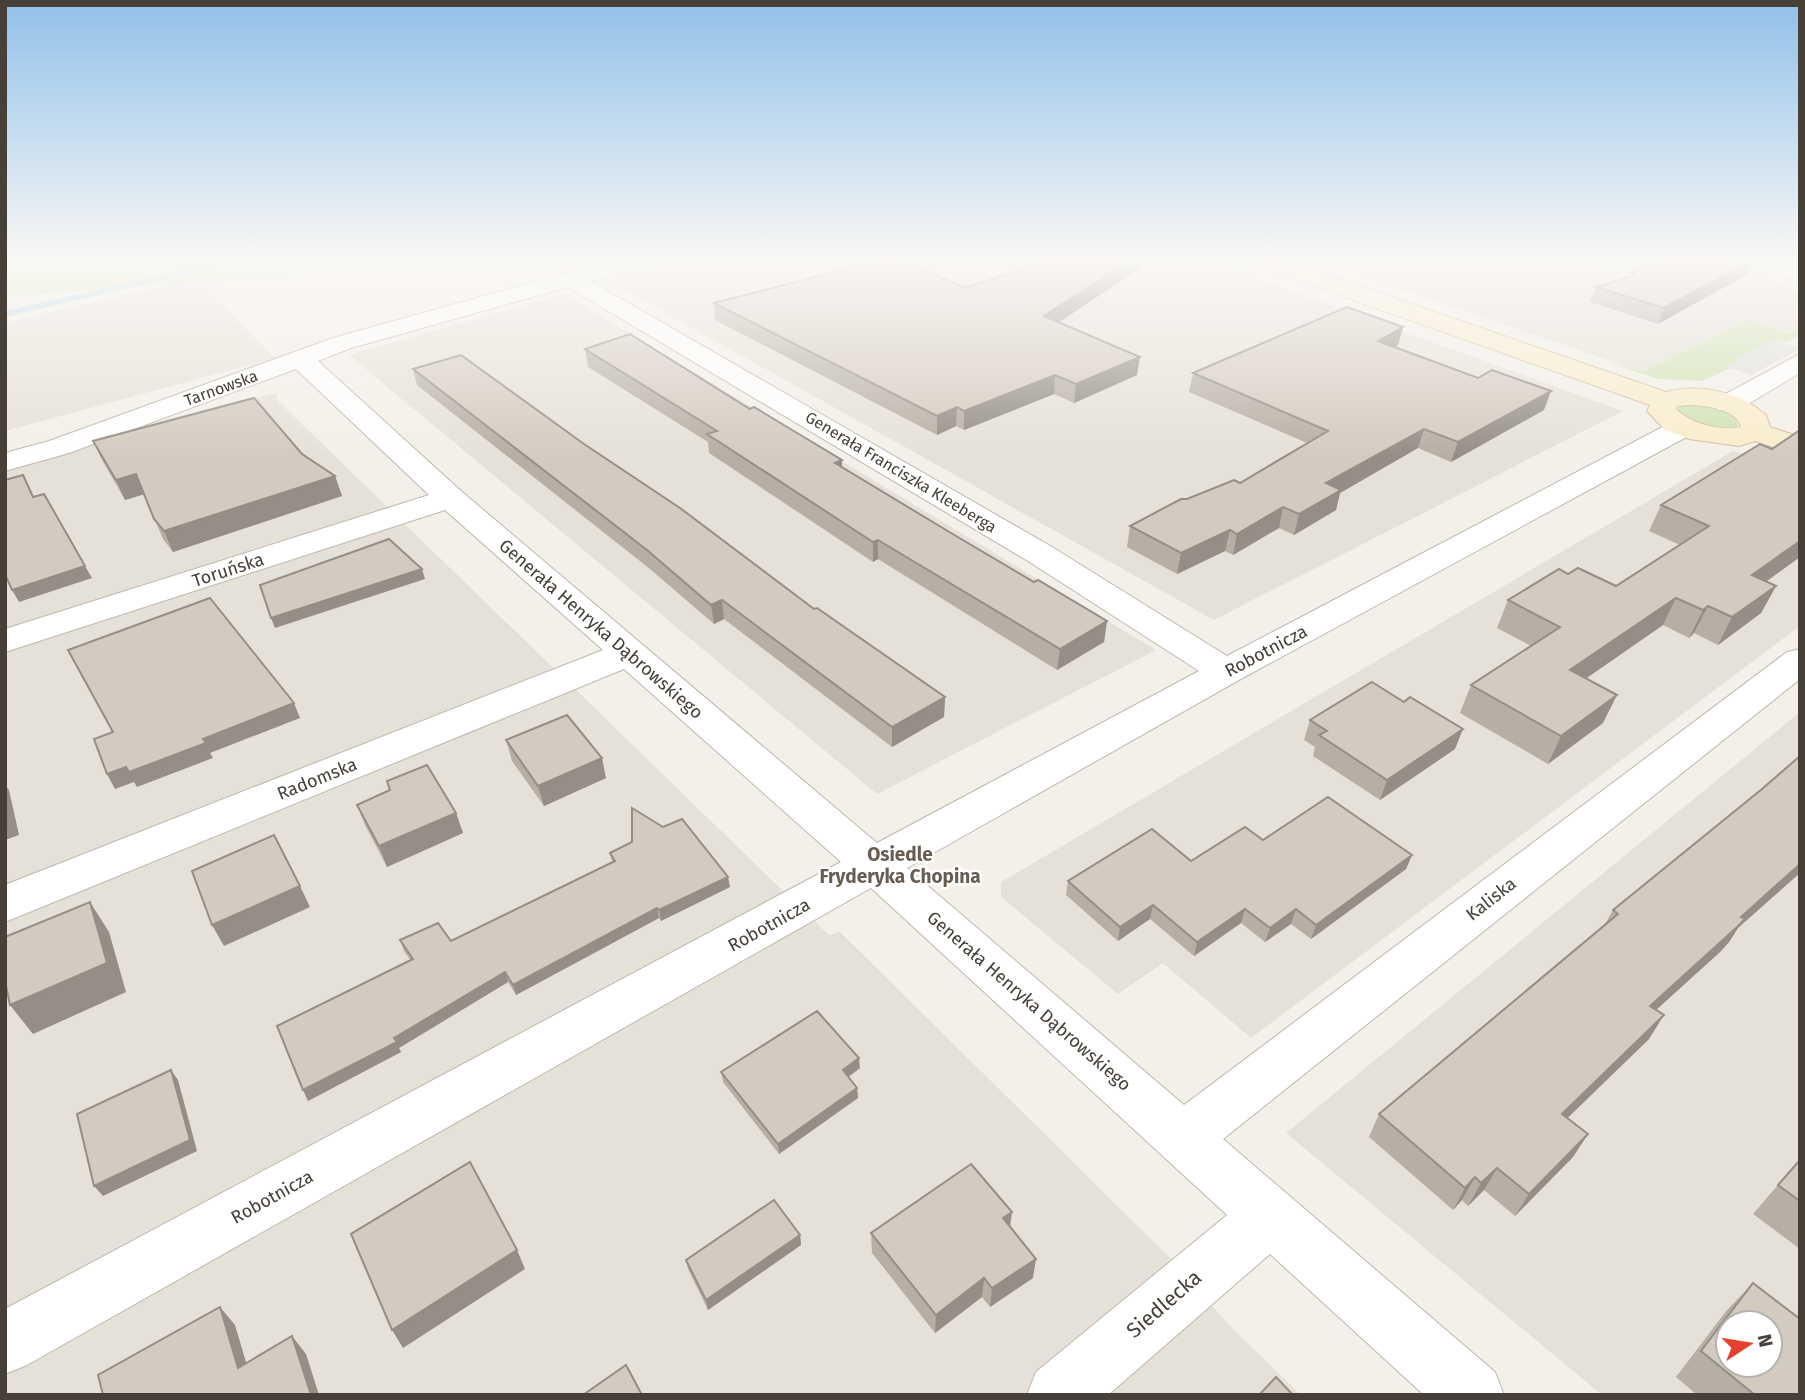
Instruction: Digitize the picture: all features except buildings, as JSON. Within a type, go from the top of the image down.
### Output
[{"type":"street","name":"Tarnowska","points":[[5,463],[72,442],[352,340],[405,325]]},
{"type":"street","name":"Generała Franciszka Kleeberga","points":[[651,325],[1040,554],[1226,672]]},
{"type":"street","points":[[1436,325],[1673,414],[1727,437],[1755,432],[1800,447]]},
{"type":"street","name":"Generała Henryka Dąbrowskiego","points":[[301,359],[450,498],[876,867],[1472,1395]]},
{"type":"street","points":[[1728,404],[1800,362]]},
{"type":"street","points":[[1673,414],[1699,397],[1728,404],[1756,421],[1755,432]]},
{"type":"street","name":"Robotnicza","points":[[5,1343],[876,867],[1226,672],[1673,414]]},
{"type":"street","name":"Toruńska","points":[[5,641],[450,498]]},
{"type":"street","name":"Radomska","points":[[5,904],[629,653]]},
{"type":"street","name":"Kaliska","points":[[1183,1138],[1800,660]]},
{"type":"street","name":"Siedlecka","points":[[1059,1395],[1271,1215]]},
{"type":"shaded area","points":[[5,325],[242,325],[275,358],[5,431]]},
{"type":"shaded area","points":[[454,325],[616,325],[1156,650],[877,794],[349,355]]},
{"type":"shaded area","points":[[687,325],[1386,325],[1623,411],[1214,620]]},
{"type":"shaded area","points":[[1506,325],[1737,325],[1643,372]]},
{"type":"shaded area","points":[[1764,325],[1800,325],[1789,332]]},
{"type":"shaded area","points":[[1775,339],[1800,349],[1751,375],[1725,366]]},
{"type":"shaded area","points":[[276,393],[278,401],[829,935],[840,932],[1171,1259],[1232,1328],[1301,1395],[5,1395],[5,465]]},
{"type":"shaded area","points":[[1733,451],[1800,472],[1800,626],[1251,1038],[1163,963],[1118,994],[1001,897],[1001,882]]},
{"type":"shaded area","points":[[1800,712],[1800,1395],[1602,1395],[1286,1133]]},
{"type":"green space","points":[[1737,325],[1764,325],[1789,333],[1800,326],[1800,336],[1787,342],[1775,339],[1726,366],[1731,368],[1702,381],[1658,379],[1600,360],[1643,372]]},
{"type":"green space","points":[[1684,405],[1724,409],[1735,418],[1738,425],[1723,429],[1707,426],[1678,413],[1678,408]]},
{"type":"district","name":"Osiedle Fryderyka Chopina","points":[[900,865]]}]
